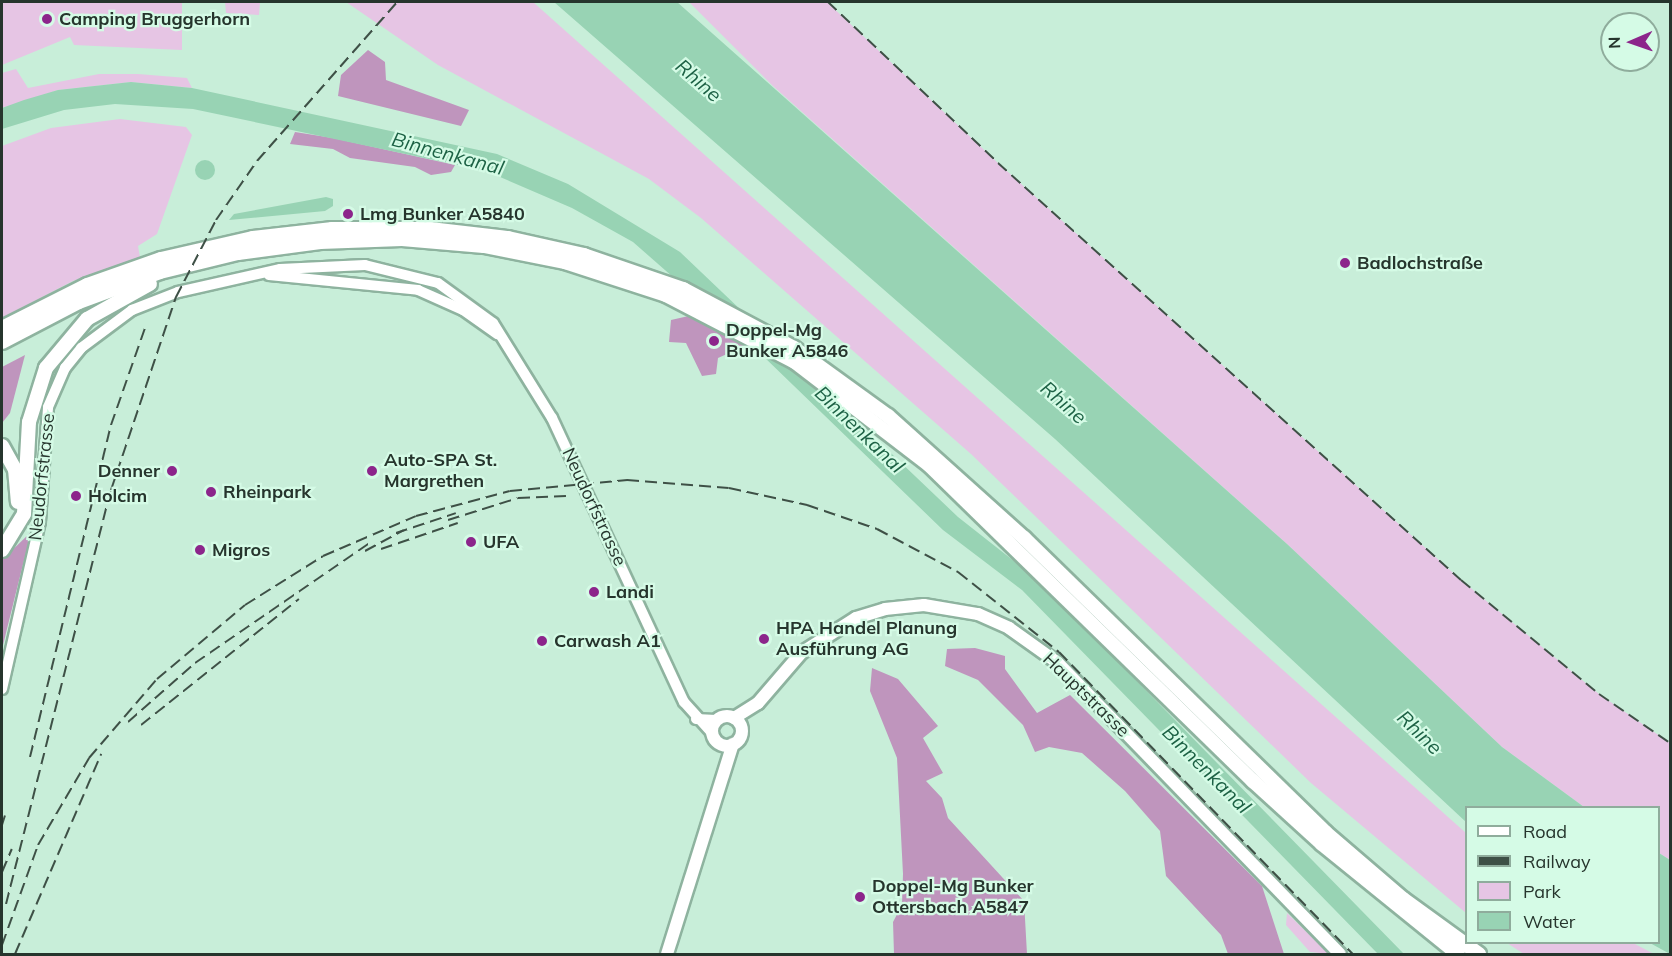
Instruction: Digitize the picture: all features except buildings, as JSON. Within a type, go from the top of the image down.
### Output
[{"type":"highway","points":[[2,328],[87,285],[161,259],[253,238],[332,228],[422,228],[499,236],[584,255],[665,282],[794,348],[888,416],[948,468],[1325,832],[1403,899],[1465,944]]},
{"type":"highway","points":[[2,342],[99,294],[202,261],[330,241],[460,243],[586,267],[702,311],[757,339],[830,387],[964,497],[1322,844],[1458,954]]},
{"type":"highway","points":[[2,550],[24,514],[30,416],[54,355],[80,325],[107,305],[202,261]]},
{"type":"highway","points":[[2,446],[15,469],[19,492],[13,520],[2,538]]},
{"type":"highway","points":[[1465,944],[1479,954]]},
{"type":"main road","name":"Neudorfstrasse","points":[[2,689],[40,522],[45,420],[65,368],[91,338],[132,310],[178,292],[260,274],[340,265],[408,273],[463,298],[493,323],[497,334],[552,418],[684,702],[696,718],[712,733]]},
{"type":"main road","name":"Neudorfstrasse","points":[[260,274],[418,290],[463,310],[497,334]]},
{"type":"main road","name":"Hauptstrasse","points":[[727,744],[738,723],[801,653],[837,628],[864,616],[924,604],[958,608],[993,620],[1058,663],[1340,954]]},
{"type":"main road","points":[[696,718],[738,723]]},
{"type":"main road","points":[[668,954],[726,769],[727,744],[712,733],[716,720]]},
{"type":"green space","points":[[2,2],[182,2],[182,50],[74,45],[70,37],[2,65]]},
{"type":"green space","points":[[225,2],[260,2],[259,15],[226,13]]},
{"type":"green space","points":[[346,2],[533,2],[1465,832],[1465,912],[1311,783],[971,454],[701,218],[649,179],[438,65]]},
{"type":"green space","points":[[689,2],[827,2],[998,163],[1461,580],[1599,694],[1670,743],[1670,860],[1660,854],[1660,806],[1583,806],[1502,747],[1287,544],[773,86]]},
{"type":"green space","points":[[16,69],[28,88],[99,74],[138,74],[187,78],[192,88],[131,82],[58,90],[2,108],[2,73]]},
{"type":"green space","points":[[120,119],[186,127],[192,135],[157,234],[138,246],[140,257],[73,281],[2,318],[2,146],[51,128]]},
{"type":"green space","points":[[1287,913],[1329,954],[1310,952],[1286,925]]},
{"type":"green space","points":[[1509,944],[1635,944],[1654,954],[1524,954]]},
{"type":"shaded area","points":[[368,50],[385,62],[386,80],[469,110],[461,126],[338,96],[341,75]]},
{"type":"shaded area","points":[[295,132],[455,165],[451,172],[431,175],[415,167],[350,158],[333,149],[290,144]]},
{"type":"shaded area","points":[[693,315],[745,346],[718,358],[716,374],[702,376],[686,343],[669,342],[671,320]]},
{"type":"shaded area","points":[[25,355],[10,413],[2,423],[2,367]]},
{"type":"shaded area","points":[[31,532],[2,649],[2,560]]},
{"type":"shaded area","points":[[975,648],[1005,656],[1005,669],[1037,713],[1070,695],[1262,886],[1284,954],[1228,954],[1221,935],[1166,876],[1160,831],[1125,791],[1082,753],[1049,747],[1035,752],[1023,725],[978,680],[945,666],[947,649]]},
{"type":"shaded area","points":[[872,668],[898,679],[938,726],[923,738],[943,773],[926,781],[942,798],[948,818],[1024,901],[1027,954],[894,954],[893,922],[902,905],[903,874],[897,758],[870,691]]},
{"type":"water","name":"Rhine","points":[[554,2],[677,2],[1287,544],[1502,747],[1583,806],[1465,806],[1465,821],[1055,439]]},
{"type":"water","name":"Binnenkanal","points":[[131,82],[192,88],[497,154],[568,184],[680,252],[958,517],[1038,580],[1404,954],[1378,954],[1022,590],[943,530],[763,356],[633,242],[572,208],[486,171],[193,109],[115,104],[64,110],[2,129],[2,108],[58,90]]},
{"type":"water","points":[[201,160],[209,160],[215,166],[215,174],[209,180],[201,180],[195,174],[195,166]]},
{"type":"water","points":[[326,197],[333,199],[333,206],[325,211],[229,220],[234,214]]},
{"type":"water","points":[[1660,854],[1670,860],[1670,954],[1652,944],[1660,944]]},
{"type":"railway","points":[[6,904],[111,490],[176,297],[216,220],[257,161],[397,2]]},
{"type":"railway","points":[[828,2],[998,163],[1461,580],[1599,694],[1670,743]]},
{"type":"railway","points":[[30,757],[111,425],[146,325]]},
{"type":"railway","points":[[2,945],[38,845],[89,758],[157,679],[245,605],[323,556],[416,516],[510,491],[627,480],[729,488],[807,505],[877,529],[958,572],[1059,652],[1353,954]]},
{"type":"railway","points":[[448,520],[518,498],[566,496]]},
{"type":"railway","points":[[396,533],[456,513]]},
{"type":"railway","points":[[381,549],[458,523]]},
{"type":"railway","points":[[365,551],[404,530]]},
{"type":"railway","points":[[128,722],[195,663],[371,542]]},
{"type":"railway","points":[[141,725],[299,599]]},
{"type":"railway","points":[[15,954],[101,754]]},
{"type":"railway","points":[[2,825],[5,815]]},
{"type":"railway","points":[[2,872],[12,849]]},
{"type":"place","name":"Camping Bruggerhorn","points":[[47,19]]},
{"type":"place","name":"Lmg Bunker A5840","points":[[348,214]]},
{"type":"place","name":"Badlochstraße","points":[[1345,263]]},
{"type":"place","name":"Doppel-Mg Bunker A5846","points":[[714,341]]},
{"type":"place","name":"Denner","points":[[172,471]]},
{"type":"place","name":"Auto-SPA St. Margrethen","points":[[372,471]]},
{"type":"place","name":"Rheinpark","points":[[211,492]]},
{"type":"place","name":"Holcim","points":[[76,496]]},
{"type":"place","name":"UFA","points":[[471,542]]},
{"type":"place","name":"Migros","points":[[200,550]]},
{"type":"place","name":"Landi","points":[[594,592]]},
{"type":"place","name":"HPA Handel Planung Ausführung AG","points":[[764,639]]},
{"type":"place","name":"Carwash A1","points":[[542,641]]},
{"type":"place","name":"Doppel-Mg Bunker Ottersbach A5847","points":[[860,897]]}]
